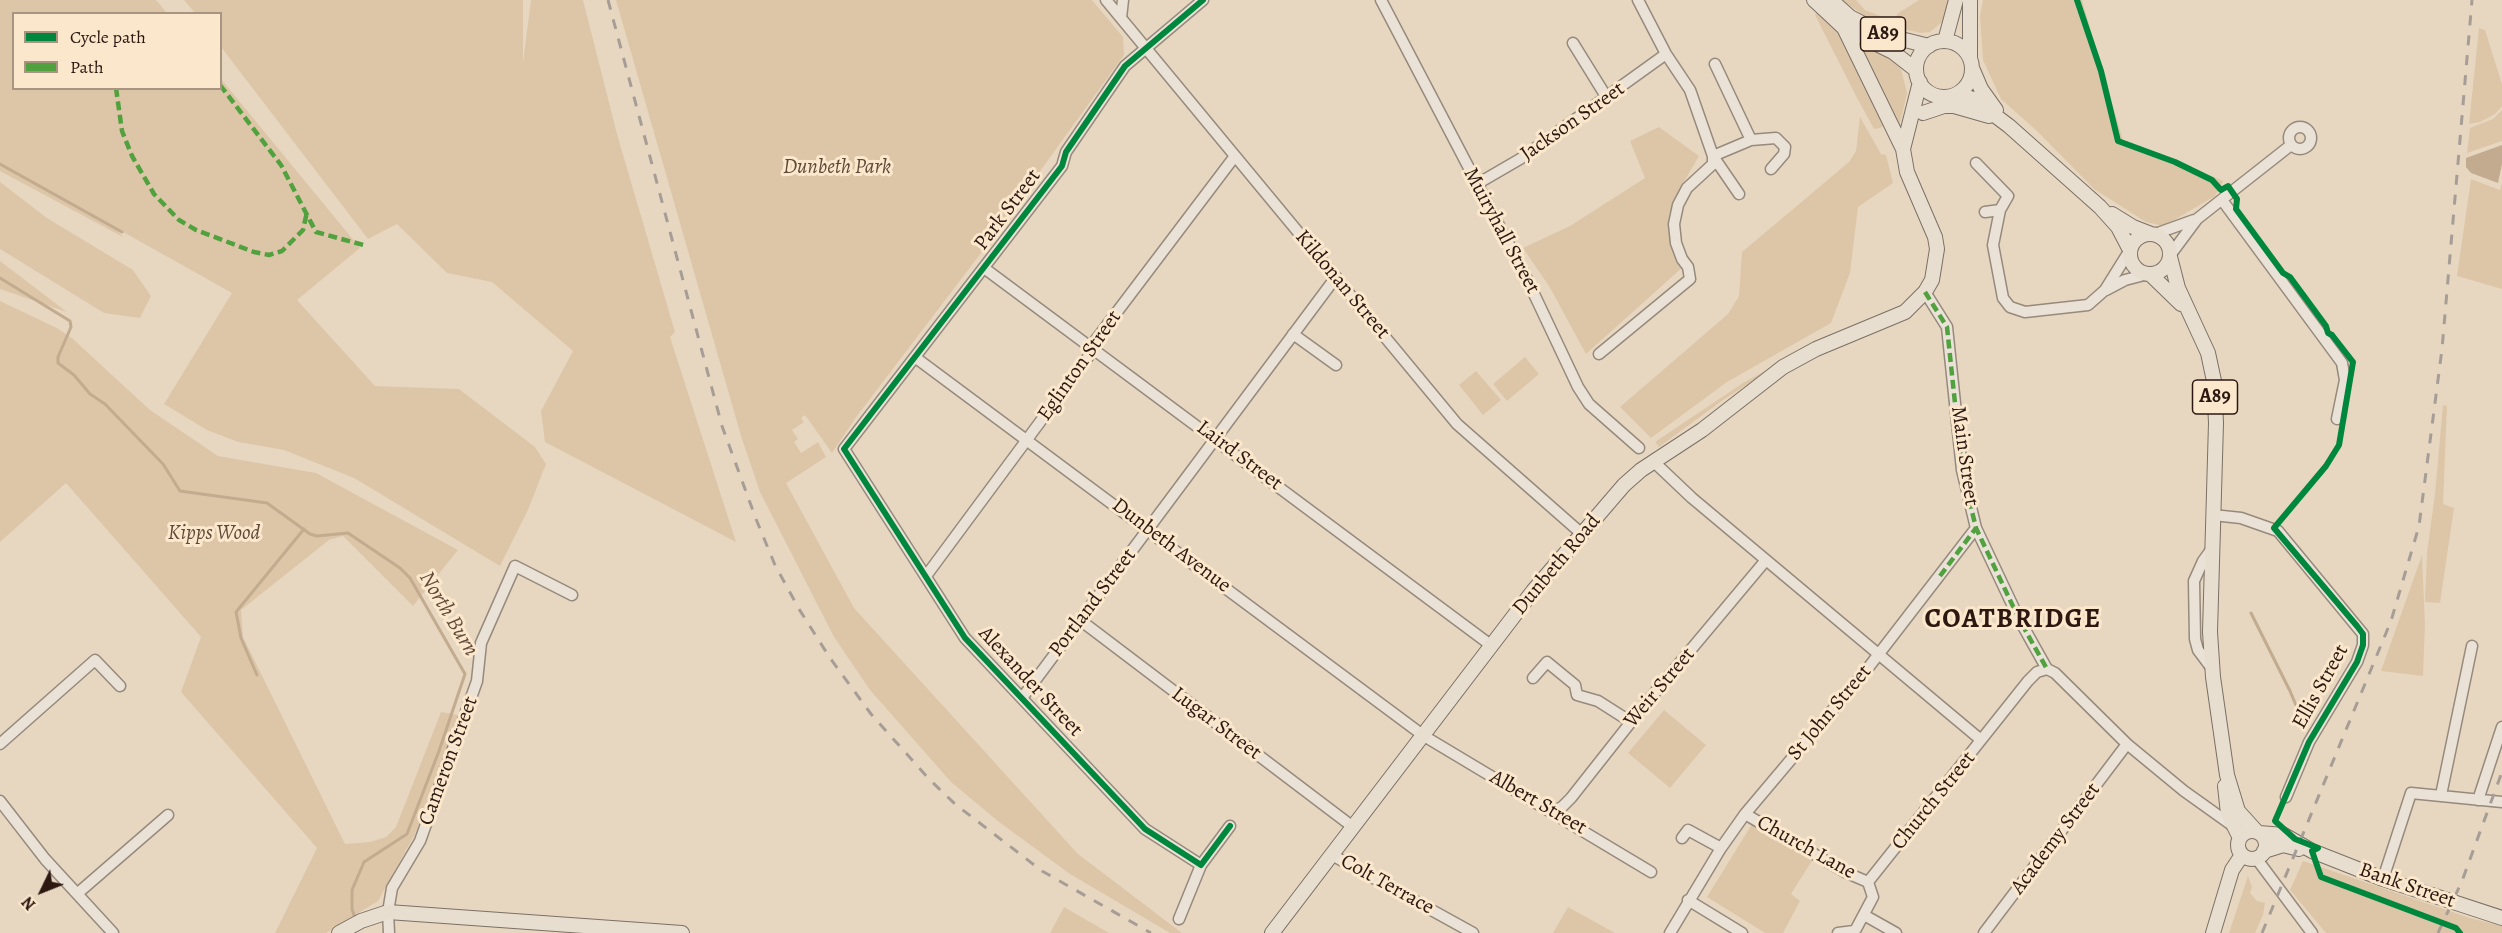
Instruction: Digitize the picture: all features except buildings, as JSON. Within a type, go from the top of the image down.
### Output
[{"type":"main road","name":"A89","points":[[1814,0],[1844,28],[1893,52],[1918,76],[1929,93],[1973,99],[2006,124],[2100,207],[2118,227],[2136,268],[2149,274],[2169,290],[2190,315]]},
{"type":"main road","name":"A89","points":[[1832,0],[1850,17],[1885,35],[1929,46]]},
{"type":"main road","points":[[1956,0],[1945,41],[1958,45],[1971,63]]},
{"type":"main road","points":[[1904,144],[1913,125],[1933,102],[1951,96],[1970,80],[1968,16],[1970,0]]},
{"type":"main road","points":[[1844,28],[1904,144]]},
{"type":"main road","name":"A89","points":[[1918,76],[1919,57],[1929,46],[1945,41]]},
{"type":"main road","name":"A89","points":[[1971,63],[1976,80],[1986,98],[2006,124]]},
{"type":"main road","points":[[1918,76],[1904,144],[1907,172],[1935,237],[1936,249],[1932,280],[1925,292]]},
{"type":"main road","points":[[1923,113],[1944,106],[1954,106],[2006,124]]},
{"type":"main road","name":"A89","points":[[2100,207],[2166,241],[2178,288],[2208,353],[2214,381],[2216,423],[2210,632],[2213,670],[2227,775],[2238,811],[2265,840],[2254,855],[2238,845],[2236,832],[2228,813],[2225,792],[2227,775]]},
{"type":"main road","points":[[2130,250],[2137,238],[2153,234]]},
{"type":"main road","points":[[2149,274],[2161,272],[2171,255]]},
{"type":"main road","name":"Dunbeth Road","points":[[1272,933],[1533,591],[1624,485],[1702,430],[1783,367],[1816,349],[1905,312],[1925,292]]},
{"type":"main road","points":[[2236,832],[2258,833]]},
{"type":"main road","name":"Bank Street","points":[[2258,833],[2284,835],[2312,851],[2383,879],[2502,918]]},
{"type":"main road","name":"Bank Street","points":[[2254,855],[2283,845],[2312,851]]},
{"type":"main road","points":[[2213,933],[2232,870],[2254,855]]},
{"type":"main road","points":[[339,933],[357,923],[388,912],[682,933]]},
{"type":"street","name":"Kildonan Street","points":[[1106,0],[1457,424],[1582,534]]},
{"type":"street","points":[[1120,18],[1122,0]]},
{"type":"street","name":"Park Street","points":[[844,449],[1062,166],[1066,152],[1125,66],[1203,0]]},
{"type":"street","name":"Muiryhall Street","points":[[1381,0],[1526,277],[1578,387],[1596,410],[1639,448]]},
{"type":"street","points":[[1638,0],[1666,54],[1690,90],[1713,156],[1739,194]]},
{"type":"street","points":[[1573,43],[1607,98]]},
{"type":"street","name":"Jackson Street","points":[[1476,184],[1520,159],[1666,54]]},
{"type":"street","points":[[1715,64],[1751,140]]},
{"type":"street","points":[[1713,156],[1751,140],[1776,138],[1785,147],[1784,154],[1771,169]]},
{"type":"street","points":[[2171,255],[2197,219],[2291,145]]},
{"type":"street","name":"Eglinton Street","points":[[926,576],[1094,350],[1095,342],[1235,156]]},
{"type":"street","points":[[1599,354],[1690,279],[1688,267],[1676,243],[1674,224],[1678,205],[1687,189],[1713,164],[1713,156]]},
{"type":"street","points":[[1976,163],[2008,196],[2000,210],[1993,245],[2003,298],[2010,307],[2025,312],[2082,306],[2094,301],[2105,290],[2130,250]]},
{"type":"street","points":[[2222,200],[2342,363],[2345,380],[2337,419]]},
{"type":"street","points":[[1985,212],[2000,210]]},
{"type":"street","points":[[2153,234],[2197,219]]},
{"type":"street","name":"Laird Street","points":[[984,268],[1492,646]]},
{"type":"street","points":[[2105,290],[2124,280],[2149,274]]},
{"type":"street","name":"Portland Street","points":[[1022,698],[1217,440],[1336,277]]},
{"type":"street","name":"Main Street","points":[[1925,292],[1947,327],[1962,470],[1976,528],[2019,619],[2047,669],[2055,673],[2127,744],[2236,832]]},
{"type":"street","points":[[1293,334],[1336,365]]},
{"type":"street","name":"Dunbeth Avenue","points":[[916,358],[1424,736]]},
{"type":"street","name":"Alexander Street","points":[[844,449],[966,638],[1145,829],[1201,865]]},
{"type":"street","points":[[1654,462],[1692,498],[1982,740]]},
{"type":"street","name":"Ellis Street","points":[[2213,514],[2241,518],[2267,525],[2278,531],[2357,626],[2364,640],[2361,652],[2309,742],[2286,797]]},
{"type":"street","name":"St John Street","points":[[1670,933],[1688,900],[1745,814],[1879,654],[1976,528]]},
{"type":"street","name":"Weir Street","points":[[1552,812],[1562,807],[1571,798],[1766,560]]},
{"type":"street","name":"Cameron Street","points":[[388,912],[392,888],[424,831],[477,681],[482,643],[514,566],[572,595]]},
{"type":"street","name":"Lugar Street","points":[[1080,620],[1353,827]]},
{"type":"street","points":[[2441,795],[2473,668],[2472,646]]},
{"type":"street","points":[[0,744],[95,660],[120,686]]},
{"type":"street","points":[[1533,678],[1547,662],[1575,685],[1577,695],[1598,701],[1631,722]]},
{"type":"street","name":"Church Street","points":[[1868,882],[2028,681],[2037,672],[2047,669]]},
{"type":"street","points":[[2478,800],[2502,727]]},
{"type":"street","name":"Albert Street","points":[[1424,736],[1651,872]]},
{"type":"street","name":"Academy Street","points":[[1984,933],[2127,744]]},
{"type":"street","points":[[2383,879],[2411,793],[2502,801]]},
{"type":"street","points":[[0,801],[45,859],[113,933]]},
{"type":"street","name":"Church Lane","points":[[1745,814],[1847,873],[1868,882]]},
{"type":"street","points":[[78,893],[168,815]]},
{"type":"street","points":[[1179,919],[1201,865],[1230,826]]},
{"type":"street","points":[[1682,838],[1688,830],[1721,848]]},
{"type":"street","name":"Colt Terrace","points":[[1332,855],[1473,933]]},
{"type":"street","points":[[2254,855],[2312,933]]},
{"type":"street","points":[[1838,933],[1854,931],[1864,915],[1874,897],[1868,882]]},
{"type":"street","points":[[1688,900],[1742,933]]},
{"type":"street","points":[[388,912],[388,933]]},
{"type":"street","points":[[1864,915],[1896,933]]},
{"type":"green space","points":[[0,0],[156,0],[166,12],[12,12],[12,90],[222,90],[222,80],[360,248],[297,300],[375,386],[459,389],[535,447],[546,464],[528,510],[500,566],[354,478],[284,450],[238,442],[207,430],[164,404],[232,293],[116,228],[123,237],[0,171]]},
{"type":"green space","points":[[184,0],[523,0],[523,63],[531,0],[583,0],[617,134],[675,332],[670,337],[736,542],[545,442],[541,411],[573,351],[492,282],[447,273],[397,224],[368,239],[222,48],[222,12],[194,12]]},
{"type":"green space","name":"Dunbeth Park","points":[[616,0],[1092,0],[1123,37],[1124,55],[832,453],[805,415],[801,418],[804,422],[792,430],[798,439],[794,442],[801,453],[818,442],[826,457],[786,483],[854,608],[1078,854],[1182,933],[1170,933],[1070,874],[999,822],[951,782],[870,690],[834,637],[760,492],[741,436]]},
{"type":"green space","points":[[1842,0],[1856,0],[1865,10],[1893,21],[1897,14],[1919,0],[1949,0],[1942,22],[1930,32],[1921,33],[1884,25],[1863,15]]},
{"type":"green space","points":[[1983,0],[2082,0],[2123,140],[2223,181],[2215,196],[2164,226],[2146,222],[2094,189],[2037,131],[2001,99],[1983,60],[1980,16]]},
{"type":"green space","points":[[1818,11],[1839,31],[1856,70],[1886,124],[1880,128],[1874,129],[1857,98],[1815,15]]},
{"type":"green space","points":[[2479,28],[2485,30],[2502,84],[2502,106],[2495,114],[2480,122],[2469,124]]},
{"type":"green space","points":[[1856,41],[1886,55],[1901,69],[1907,93],[1899,128]]},
{"type":"green space","points":[[2502,110],[2502,141],[2467,153],[2470,128],[2493,119]]},
{"type":"green space","points":[[1860,117],[1881,154],[1886,155],[1893,183],[1858,207],[1850,273],[1831,323],[1727,382],[1651,438],[1620,407],[1728,314],[1739,296],[1742,252],[1849,162],[1856,151]]},
{"type":"green space","points":[[1659,127],[1699,156],[1675,197],[1684,266],[1586,354],[1549,286],[1523,248],[1570,226],[1645,178],[1630,141]]},
{"type":"green space","points":[[2471,179],[2500,190],[2502,182],[2502,289],[2457,276]]},
{"type":"green space","points":[[0,182],[47,218],[133,270],[151,296],[140,318],[104,313],[0,249]]},
{"type":"green space","points":[[0,261],[67,312],[0,289]]},
{"type":"green space","name":"Kipps Wood","points":[[0,301],[57,328],[73,339],[150,410],[218,456],[316,473],[458,550],[413,606],[343,536],[329,540],[241,610],[243,637],[345,844],[370,842],[386,837],[396,827],[441,712],[458,715],[415,834],[378,901],[326,933],[275,933],[317,848],[181,692],[201,637],[66,483],[0,542]]},
{"type":"green space","points":[[1525,357],[1539,374],[1507,401],[1493,384]]},
{"type":"green space","points":[[1787,359],[1723,400],[1659,447],[1655,442],[1743,383]]},
{"type":"green space","points":[[1476,371],[1501,400],[1483,415],[1459,385]]},
{"type":"green space","points":[[2443,405],[2447,406],[2443,504],[2454,508],[2440,603],[2425,602],[2427,553]]},
{"type":"green space","points":[[2422,555],[2425,625],[2423,676],[2381,671]]},
{"type":"green space","points":[[1664,710],[1706,745],[1670,788],[1628,753]]},
{"type":"green space","points":[[1752,824],[1813,859],[1791,894],[1800,901],[1783,933],[1765,933],[1707,897]]},
{"type":"green space","points":[[2303,861],[2470,918],[2502,926],[2502,933],[2326,933],[2290,890]]},
{"type":"green space","points":[[2248,876],[2252,887],[2250,893],[2257,901],[2265,903],[2263,915],[2255,933],[2229,933]]},
{"type":"green space","points":[[1064,907],[1109,933],[1050,933]]},
{"type":"green space","points":[[1568,907],[1615,933],[1553,933]]},
{"type":"shaded area","points":[[2502,145],[2502,164],[2498,183],[2471,173],[2466,167],[2466,158]]},
{"type":"waterway","points":[[0,164],[122,232]]},
{"type":"waterway","name":"North Burn","points":[[0,278],[70,321],[71,327],[58,357],[58,363],[74,375],[90,394],[105,404],[163,464],[180,491],[267,503],[310,534],[317,536],[348,533],[400,568],[410,578],[465,674],[407,834],[364,862],[352,890],[352,909],[355,918]]},
{"type":"waterway","points":[[257,675],[241,638],[236,612],[304,529]]},
{"type":"waterway","points":[[2251,613],[2290,691],[2301,725]]},
{"type":"railway","points":[[608,0],[722,426],[775,565],[799,609],[830,658],[871,714],[929,779],[955,804],[1042,871],[1151,933]]},
{"type":"railway","points":[[2262,933],[2391,621],[2419,526],[2442,349],[2472,0]]},
{"type":"railway","points":[[2438,933],[2462,881],[2502,772]]},
{"type":"marked path","points":[[222,88],[281,165],[316,232],[367,246]]},
{"type":"marked path","points":[[116,90],[122,131],[132,156],[154,194],[179,220],[196,230],[254,252],[269,255],[282,251],[303,230],[307,212]]},
{"type":"marked path","points":[[1925,292],[1947,327],[1962,470],[1976,528],[2019,619],[2047,669]]},
{"type":"marked path","points":[[1940,576],[1976,528]]},
{"type":"cycle path","points":[[1203,0],[1125,66],[1066,152],[1062,166],[844,449],[965,638],[1145,829],[1201,865],[1230,826]]},
{"type":"cycle path","points":[[2077,0],[2101,71],[2118,141],[2175,162],[2212,180],[2221,190],[2228,186],[2237,199],[2236,209],[2283,273],[2290,277],[2326,326],[2328,333],[2353,362],[2339,445],[2326,466],[2274,528],[2357,626],[2363,634],[2363,645],[2357,662],[2309,742],[2275,821],[2295,839],[2318,848],[2312,851],[2321,877],[2456,928],[2460,933]]},
{"type":"district","name":"COATBRIDGE","points":[[2013,620]]}]
